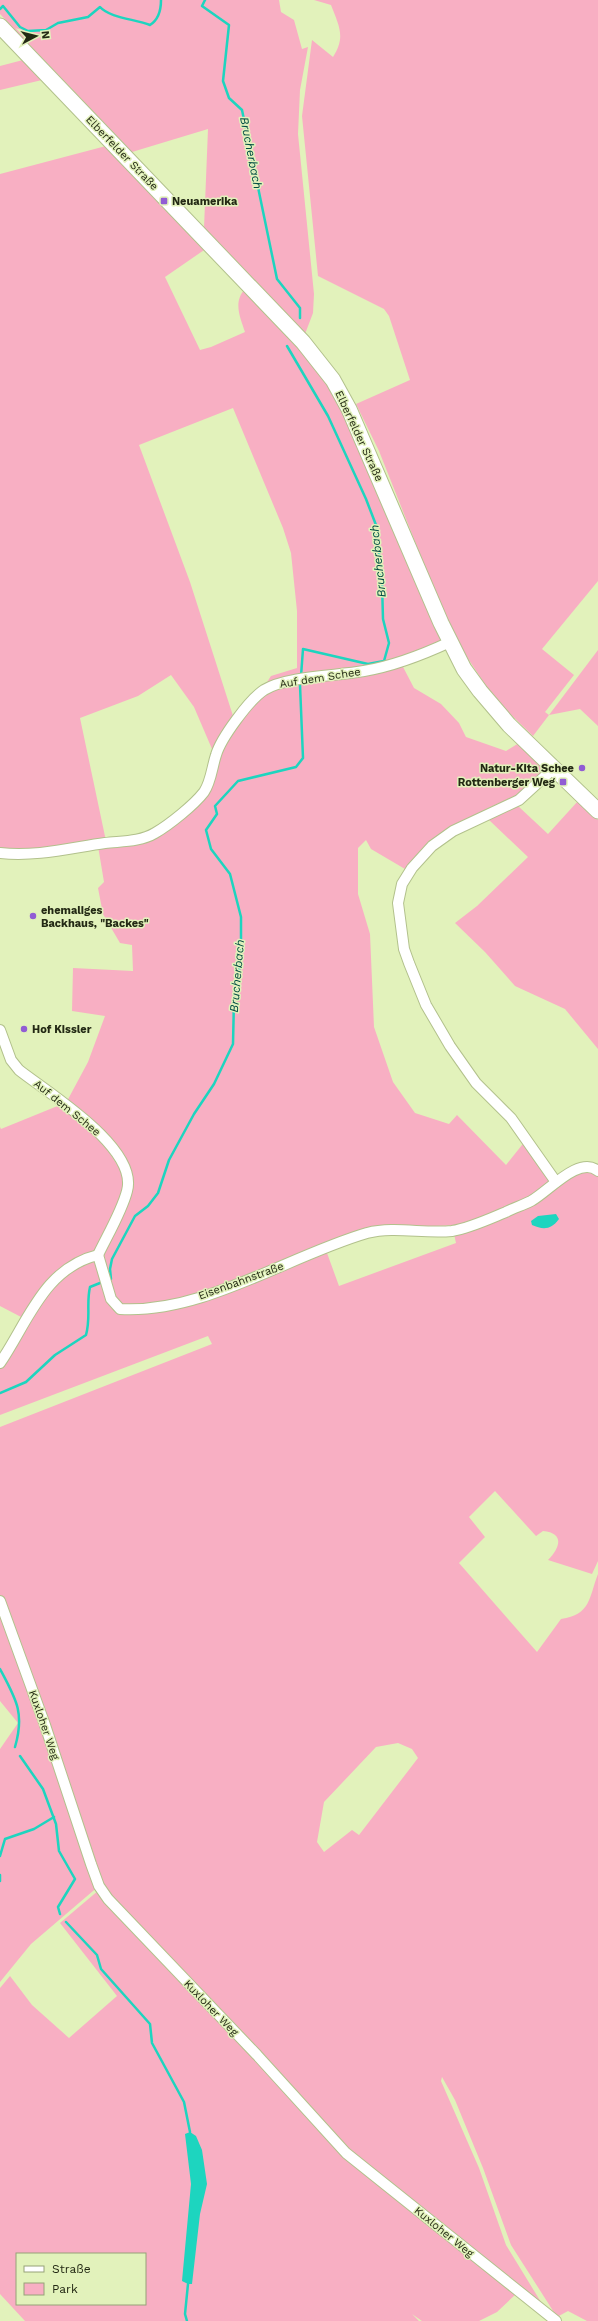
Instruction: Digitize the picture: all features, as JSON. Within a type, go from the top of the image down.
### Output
[{"type":"main road","name":"Elberfelder Straße","points":[[0,26],[292,331],[324,368],[341,394],[357,426],[450,642],[464,669],[489,702],[598,811]]},
{"type":"street","name":"Auf dem Schee","points":[[0,853],[22,855],[41,853],[134,840],[155,833],[204,792],[211,776],[216,754],[226,736],[236,720],[262,691],[276,684],[365,671],[403,662],[450,642]]},
{"type":"street","points":[[554,768],[519,800],[452,831],[432,846],[412,868],[402,884],[398,903],[404,949],[426,1005],[450,1046],[476,1084],[511,1118],[556,1182],[585,1166],[590,1166],[598,1171]]},
{"type":"street","name":"Auf dem Schee","points":[[0,1030],[11,1060],[19,1070],[101,1134],[116,1151],[126,1169],[128,1191],[98,1255]]},
{"type":"street","name":"Eisenbahnstraße","points":[[98,1255],[110,1299],[120,1308],[154,1309],[173,1306],[212,1293],[367,1233],[383,1230],[452,1231],[465,1227],[531,1201],[556,1182]]},
{"type":"street","points":[[0,1363],[45,1290],[70,1266],[85,1258],[98,1255]]},
{"type":"street","name":"Kuxloher Weg","points":[[0,1601],[45,1725],[91,1864],[99,1886],[108,1899],[257,2055],[346,2153],[556,2321]]},
{"type":"green space","points":[[0,0],[279,0],[281,12],[294,20],[302,49],[308,47],[300,90],[298,134],[314,294],[313,313],[305,334],[204,228],[208,129],[132,152],[0,14]]},
{"type":"green space","points":[[314,0],[598,0],[598,581],[542,649],[574,675],[545,712],[549,715],[533,736],[494,698],[461,648],[445,617],[379,451],[356,404],[410,380],[389,316],[384,309],[318,276],[302,116],[312,40],[333,57],[339,43],[340,31],[331,5]]},
{"type":"green space","points":[[23,60],[42,80],[0,90],[0,66]]},
{"type":"green space","points":[[106,146],[207,248],[165,277],[200,350],[211,347],[245,332],[238,304],[241,294],[245,289],[286,331],[340,400],[442,641],[401,660],[265,685],[271,676],[297,668],[297,611],[291,553],[283,528],[233,408],[139,445],[190,582],[234,719],[215,756],[194,707],[171,675],[138,696],[80,718],[106,841],[51,849],[0,850],[0,174]]},
{"type":"green space","points":[[598,650],[598,726],[580,709],[549,715]]},
{"type":"green space","points":[[402,665],[414,688],[441,704],[459,723],[466,737],[506,751],[519,743],[535,757],[541,770],[540,774],[516,796],[490,807],[444,832],[405,869],[371,849],[366,840],[358,848],[358,894],[370,934],[374,1027],[393,1082],[415,1113],[449,1124],[457,1115],[506,1165],[526,1140],[551,1181],[529,1198],[463,1225],[382,1228],[364,1231],[283,1261],[285,1270],[327,1253],[339,1286],[456,1243],[454,1234],[530,1204],[568,1177],[584,1171],[598,1174],[598,1561],[592,1574],[548,1560],[557,1546],[558,1542],[555,1535],[550,1532],[543,1531],[536,1536],[495,1491],[469,1517],[485,1537],[459,1563],[537,1652],[561,1619],[578,1614],[584,1609],[598,1574],[598,2321],[587,2321],[568,2311],[557,2317],[511,2245],[483,2168],[455,2100],[442,2077],[441,2081],[479,2168],[506,2245],[544,2307],[349,2153],[108,1899],[100,1885],[31,1944],[0,1982],[0,1749],[18,1723],[0,1701],[0,1427],[212,1344],[208,1336],[0,1415],[0,1367],[45,1291],[69,1269],[87,1261],[97,1261],[108,1299],[115,1307],[125,1312],[136,1313],[162,1310],[196,1300],[195,1294],[158,1304],[137,1307],[121,1304],[114,1296],[109,1285],[103,1258],[103,1251],[109,1231],[124,1202],[129,1182],[128,1171],[119,1151],[111,1142],[93,1124],[66,1103],[88,1062],[105,1016],[72,1011],[73,968],[133,971],[132,945],[120,943],[103,914],[98,888],[104,882],[98,846],[145,843],[192,809],[213,779],[220,753],[228,738],[248,711],[264,695],[277,687],[357,677]],"holes":[[[398,1743],[412,1749],[418,1758],[359,1835],[352,1830],[324,1852],[317,1842],[324,1802],[376,1747]]]},
{"type":"green space","points":[[578,801],[598,820],[598,1049],[565,1009],[515,986],[485,952],[455,923],[477,906],[528,857],[488,819],[518,806],[548,834]]},
{"type":"green space","points":[[60,1105],[99,1137],[122,1172],[124,1186],[113,1215],[96,1249],[68,1264],[23,1318],[0,1306],[0,1127],[1,1129]]},
{"type":"green space","points":[[99,1890],[344,2156],[517,2293],[497,2312],[479,2321],[422,2321],[412,2314],[419,2321],[25,2321],[0,2294],[0,1988],[10,1976],[32,2005],[69,2038],[117,1996],[60,1923]]},
{"type":"water","points":[[556,1214],[559,1219],[550,1227],[540,1228],[532,1225],[531,1221],[538,1216]]},
{"type":"water","points":[[190,2132],[196,2136],[202,2150],[207,2184],[200,2214],[192,2284],[188,2284],[182,2281],[191,2184],[185,2134]]},
{"type":"waterway","points":[[0,9],[3,6],[20,27],[28,31],[46,30],[58,23],[88,17],[100,7],[110,14],[150,25],[153,23],[158,14],[161,0]]},
{"type":"waterway","name":"Brucherbach","points":[[205,0],[202,6],[229,25],[223,81],[229,98],[242,110],[277,279],[300,308],[300,318]]},
{"type":"waterway","name":"Brucherbach","points":[[287,346],[328,416],[366,499],[376,525],[382,583],[383,619],[389,643],[384,661],[368,664],[303,649],[301,676]]},
{"type":"waterway","name":"Brucherbach","points":[[111,1279],[110,1269],[112,1259],[135,1216],[148,1206],[158,1193],[169,1160],[194,1114],[214,1084],[233,1044],[234,999],[241,960],[241,917],[230,874],[211,849],[206,830],[217,814],[215,806],[238,781],[296,767],[303,758],[300,685]]},
{"type":"waterway","name":"Brucherbach","points":[[0,1393],[26,1382],[55,1355],[86,1335],[90,1287],[100,1283]]},
{"type":"waterway","name":"Brucherbach","points":[[0,1669],[14,1698],[19,1715],[18,1735],[15,1747]]},
{"type":"waterway","name":"Brucherbach","points":[[20,1756],[43,1789],[56,1824],[59,1851],[75,1879],[58,1907],[60,1914]]},
{"type":"waterway","points":[[0,1856],[5,1839],[34,1829],[54,1817]]},
{"type":"waterway","points":[[0,1875],[0,1881]]},
{"type":"waterway","name":"Brucherbach","points":[[66,1922],[97,1955],[101,1969],[150,2024],[152,2043],[184,2102],[190,2132]]},
{"type":"waterway","name":"Brucherbach","points":[[187,2321],[185,2314],[188,2284]]},
{"type":"place","name":"Neuamerika","points":[[164,201]]},
{"type":"place","name":"Natur-Kita Schee","points":[[582,768]]},
{"type":"place","name":"Rottenberger Weg","points":[[563,782]]},
{"type":"place","name":"ehemaliges Backhaus, \"Backes\"","points":[[33,916]]},
{"type":"place","name":"Hof Kissler","points":[[24,1029]]}]
